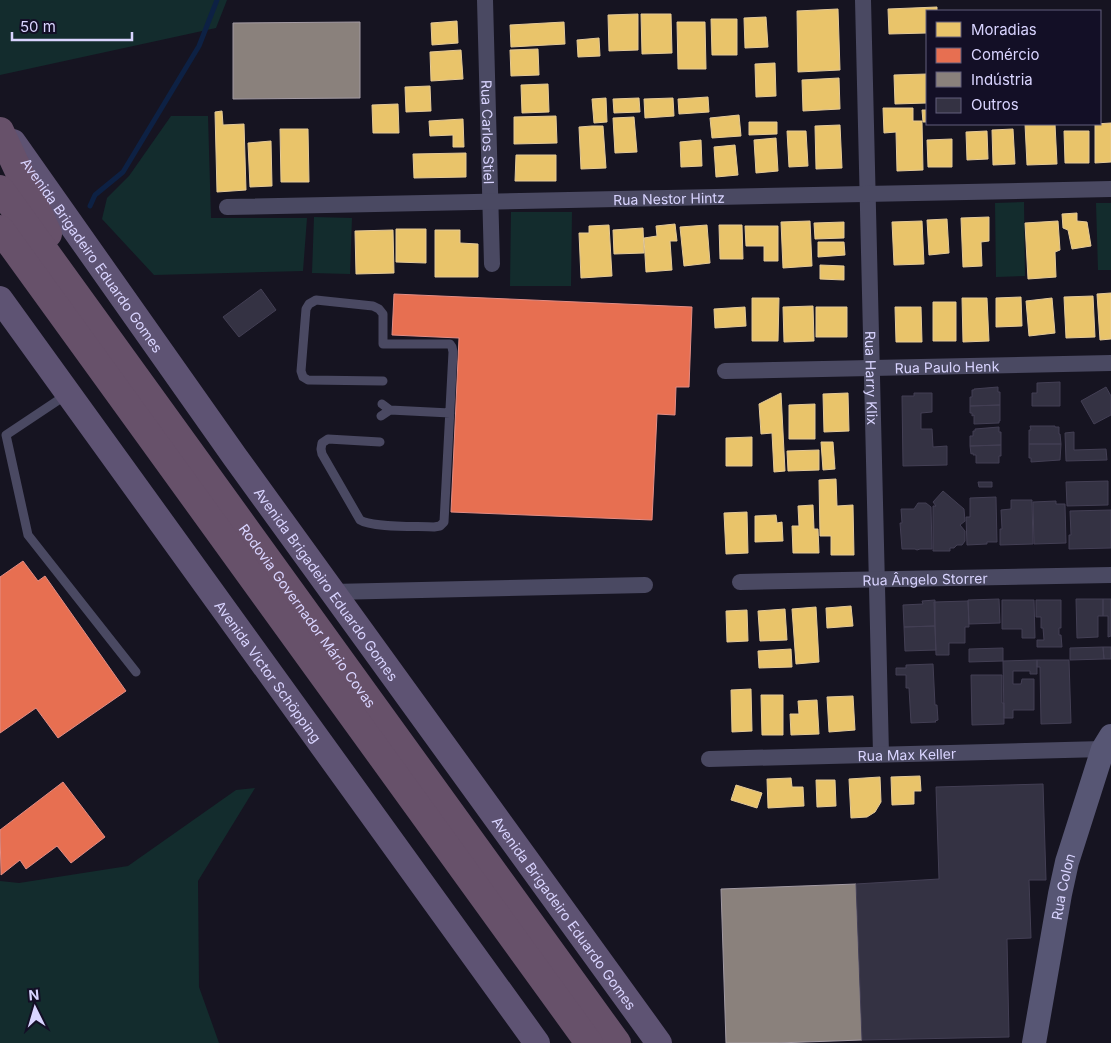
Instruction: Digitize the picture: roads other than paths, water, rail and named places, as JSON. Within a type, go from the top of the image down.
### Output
[{"type":"highway","points":[[0,131],[76,295]]},
{"type":"highway","name":"Rodovia Governador Mário Covas","points":[[0,189],[617,1043]]},
{"type":"highway","name":"Rodovia Governador Mário Covas","points":[[0,229],[589,1043]]},
{"type":"highway","points":[[0,253],[48,297]]},
{"type":"main road","name":"Avenida Brigadeiro Eduardo Gomes","points":[[0,123],[235,457],[660,1043]]},
{"type":"main road","name":"Avenida Victor Schöpping","points":[[0,299],[537,1043]]},
{"type":"street","name":"Rua Carlos Stiel","points":[[485,0],[492,264]]},
{"type":"street","name":"Rua Harry Klix","points":[[863,0],[881,754]]},
{"type":"street","name":"Rua Nestor Hintz","points":[[227,206],[1111,189]]},
{"type":"street","name":"Rua Paulo Henk","points":[[724,371],[1111,363]]},
{"type":"street","name":"Rua Ângelo Storrer","points":[[740,582],[1111,575]]},
{"type":"street","points":[[332,592],[645,585]]},
{"type":"street","name":"Rua Max Keller","points":[[709,759],[1108,746]]},
{"type":"street","name":"Rua Colon","points":[[1034,1043],[1067,862],[1108,746]]},
{"type":"lane","points":[[380,442],[328,439],[322,443],[320,448],[360,520],[376,525],[440,526],[444,522],[452,347],[450,344],[383,344],[383,314],[379,309],[373,306],[316,300],[308,304],[306,308],[301,371],[304,377],[308,380],[383,381]]},
{"type":"lane","points":[[68,394],[6,435],[28,535],[136,672]]},
{"type":"lane","points":[[382,404],[390,410],[450,413]]},
{"type":"lane","points":[[381,416],[390,410]]},
{"type":"waterway","points":[[90,206],[95,195],[123,172],[199,46],[217,0]]}]
